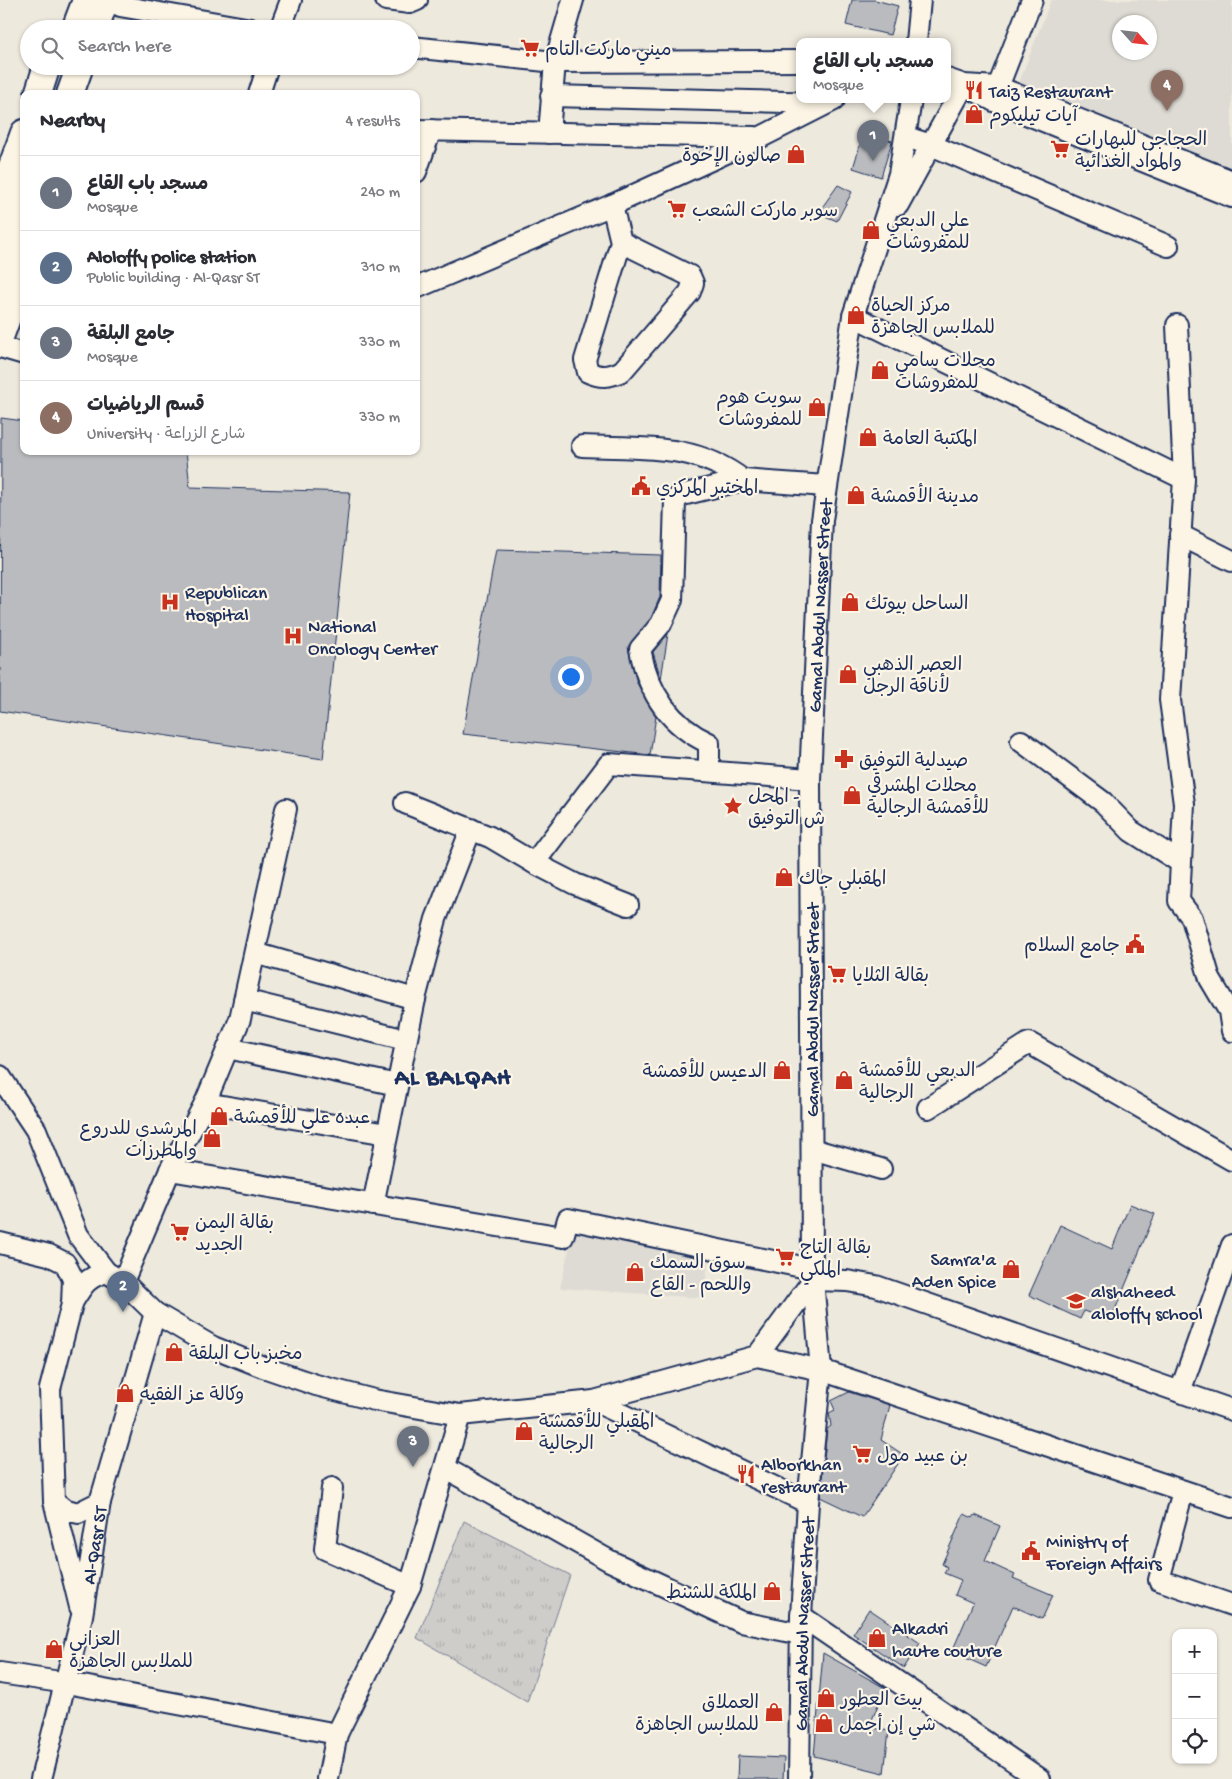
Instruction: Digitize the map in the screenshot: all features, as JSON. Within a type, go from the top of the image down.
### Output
[{"type":"main road","points":[[77,20],[94,10]]},
{"type":"main road","points":[[39,90],[45,75]]},
{"type":"main road","points":[[53,90],[59,75]]},
{"type":"main road","points":[[71,90],[77,75]]},
{"type":"main road","points":[[89,90],[95,75]]},
{"type":"main road","points":[[0,200],[20,144]]},
{"type":"main road","points":[[0,244],[20,187]]},
{"type":"main road","points":[[0,291],[20,235]]},
{"type":"main road","points":[[0,337],[20,282]]},
{"type":"street","points":[[283,20],[291,0]]},
{"type":"street","points":[[386,0],[410,3],[417,0]]},
{"type":"street","points":[[549,133],[555,62],[573,0]]},
{"type":"street","points":[[916,38],[920,0]]},
{"type":"street","points":[[998,87],[1032,0]]},
{"type":"street","points":[[94,10],[177,20]]},
{"type":"street","points":[[420,48],[555,62],[796,61]]},
{"type":"street","points":[[260,90],[265,75]]},
{"type":"street","points":[[955,82],[998,87],[1232,180]]},
{"type":"street","points":[[955,82],[994,101],[1232,197]]},
{"type":"street","points":[[551,96],[796,100]]},
{"type":"street","points":[[420,286],[612,204],[761,137],[827,103]]},
{"type":"street","name":"Gamal Abdul Nasser Street","points":[[799,1779],[801,1625],[808,1503],[821,1370],[813,1275],[810,779],[822,520],[853,316],[894,192],[906,137],[911,103]]},
{"type":"street","name":"Gamal Abdul Nasser Street","points":[[876,247],[931,145],[947,103]]},
{"type":"street","points":[[420,151],[424,130],[761,137]]},
{"type":"street","points":[[906,137],[931,145],[1168,246]]},
{"type":"street","points":[[612,204],[621,242],[585,360],[588,372],[598,377],[611,376],[622,372],[690,292],[693,284],[690,276],[621,242]]},
{"type":"street","points":[[853,316],[1184,479]]},
{"type":"street","points":[[1177,325],[1184,479],[1170,700],[1184,804],[1178,902],[1192,918],[1210,978],[1229,1011],[1232,1031]]},
{"type":"street","points":[[0,347],[20,353]]},
{"type":"street","points":[[582,446],[683,451],[728,468],[743,480]]},
{"type":"street","points":[[709,771],[709,743],[690,734],[656,699],[644,668],[640,649],[661,624],[672,600],[676,500],[682,495],[743,480],[826,486]]},
{"type":"street","points":[[1180,535],[1232,560]]},
{"type":"street","points":[[1021,741],[1103,802],[1131,831],[1180,862]]},
{"type":"street","points":[[534,863],[609,764],[810,779]]},
{"type":"street","points":[[405,803],[490,837],[575,884],[628,905]]},
{"type":"street","points":[[115,1277],[204,1102],[240,1019],[286,809]]},
{"type":"street","points":[[372,1204],[415,999],[436,918],[471,829]]},
{"type":"street","points":[[255,953],[415,999]]},
{"type":"street","points":[[244,1000],[406,1040]]},
{"type":"street","points":[[928,1108],[1029,1043],[1232,1160]]},
{"type":"street","points":[[228,1048],[397,1085]]},
{"type":"street","points":[[0,1076],[36,1130],[78,1235],[115,1277],[155,1313],[213,1347],[262,1367],[316,1385],[374,1400],[460,1415],[594,1401],[757,1356],[821,1370],[1232,1507]]},
{"type":"street","points":[[204,1102],[387,1134]]},
{"type":"street","points":[[812,1149],[881,1169]]},
{"type":"street","points":[[170,1170],[563,1237],[568,1219],[813,1275],[876,1286],[1232,1410]]},
{"type":"street","points":[[0,1243],[49,1255],[65,1263],[73,1279],[72,1304],[50,1389],[54,1501],[82,1616]]},
{"type":"street","points":[[1180,1392],[1231,1250]]},
{"type":"street","points":[[757,1356],[813,1275]]},
{"type":"street","points":[[72,1304],[82,1286],[91,1277],[115,1277]]},
{"type":"street","name":"Al-Qasr ST","points":[[41,1779],[67,1683],[82,1616],[100,1502],[155,1313]]},
{"type":"street","points":[[594,1401],[808,1503]]},
{"type":"street","points":[[328,1779],[337,1734],[410,1586],[460,1415]]},
{"type":"street","points":[[445,1468],[610,1561],[741,1622],[801,1625],[1040,1779]]},
{"type":"street","points":[[332,1488],[325,1549],[410,1586]]},
{"type":"street","points":[[1182,1491],[1159,1580],[1232,1605]]},
{"type":"street","points":[[54,1501],[64,1509],[78,1513],[100,1502]]},
{"type":"street","points":[[0,1673],[67,1683],[337,1734]]},
{"type":"shaded area","points":[[1051,0],[1232,0],[1232,177],[1015,93]]},
{"type":"shaded area","name":"سوق السمك واللحم - القاع","points":[[574,1227],[709,1257],[703,1298],[560,1288]]},
{"type":"green space","points":[[464,1521],[570,1575],[527,1702],[417,1638]]},
{"type":"building","points":[[852,0],[875,0],[898,6],[890,35],[846,25]]},
{"type":"building","points":[[864,132],[892,141],[881,177],[853,168]]},
{"type":"building","points":[[838,185],[852,192],[837,221],[818,213]]},
{"type":"building","name":"Republican Hospital","points":[[1,418],[20,420],[20,455],[186,455],[190,487],[350,492],[323,759],[0,711]]},
{"type":"building","points":[[496,550],[661,555],[660,597],[651,618],[628,647],[637,683],[656,716],[650,755],[463,734]]},
{"type":"building","points":[[668,634],[661,679],[653,652]]},
{"type":"building","points":[[1130,1204],[1155,1214],[1110,1322],[1084,1311],[1080,1319],[1029,1295],[1060,1225],[1112,1249]]},
{"type":"building","name":"بن عبيد مول","points":[[849,1392],[890,1405],[881,1440],[904,1455],[862,1517],[820,1497],[827,1429],[831,1426],[829,1413],[835,1410],[831,1401]]},
{"type":"building","points":[[964,1514],[973,1518],[975,1515],[1000,1526],[985,1561],[1015,1575],[1013,1578],[1053,1595],[1042,1619],[1013,1606],[986,1667],[959,1655],[961,1651],[954,1647],[973,1603],[955,1595],[961,1580],[944,1573],[947,1567],[942,1564]]},
{"type":"building","points":[[869,1609],[920,1643],[904,1668],[853,1634]]},
{"type":"building","points":[[823,1653],[885,1688],[869,1727],[889,1731],[884,1773],[814,1756]]},
{"type":"building","points":[[738,1756],[784,1758],[783,1779],[737,1779]]},
{"type":"place","name":"ميني ماركت التام","points":[[530,48]]},
{"type":"place","name":"Taiz Restaurant","points":[[974,90]]},
{"type":"place","name":"قسم الرياضيات","points":[[1167,111]]},
{"type":"place","name":"آيات تيليكوم","points":[[974,114]]},
{"type":"place","name":"الحجاجي للبهارات والمواد الغذائية","points":[[1060,149]]},
{"type":"place","name":"صالون الإخوة","points":[[796,154]]},
{"type":"place","name":"مسجد باب القاع","points":[[873,161]]},
{"type":"place","name":"سوبر ماركت الشعب","points":[[677,209]]},
{"type":"place","name":"علي الدبعي للمفروشات","points":[[871,230]]},
{"type":"place","name":"مركز الحياة للملابس الجاهزة","points":[[856,315]]},
{"type":"place","name":"محلات سامي للمفروشات","points":[[880,370]]},
{"type":"place","name":"سويت هوم للمفروشات","points":[[817,407]]},
{"type":"place","name":"المكتبة العامة","points":[[868,437]]},
{"type":"place","name":"المختبر المركزي","points":[[641,486]]},
{"type":"place","name":"مدينة الأقمشة","points":[[856,495]]},
{"type":"place","name":"Republican Hospital","points":[[170,602]]},
{"type":"place","name":"الساحل بيوتك","points":[[850,602]]},
{"type":"place","name":"National Oncology Center","points":[[293,636]]},
{"type":"place","name":"العصر الذهبي لأناقة الرجل","points":[[848,674]]},
{"type":"place","name":"صيدلية التوفيق","points":[[844,759]]},
{"type":"place","name":"محلات المشرقي للأقمشة الرجالية","points":[[852,795]]},
{"type":"place","name":"المحل - ش التوفيق","points":[[733,806]]},
{"type":"place","name":"المقبلي جاك","points":[[784,877]]},
{"type":"place","name":"جامع السلام","points":[[1135,944]]},
{"type":"place","name":"بقالة الثلايا","points":[[837,974]]},
{"type":"place","name":"الدعيس للأقمشة","points":[[782,1070]]},
{"type":"place","name":"الدبعي للأقمشة الرجالية","points":[[844,1080]]},
{"type":"place","name":"عبده علي للأقمشة","points":[[219,1116]]},
{"type":"place","name":"المرشدي للدروع والمطرزات","points":[[212,1138]]},
{"type":"place","name":"بقالة اليمن الجديد","points":[[180,1232]]},
{"type":"place","name":"بقالة التاج الملكي","points":[[785,1257]]},
{"type":"place","name":"Samra'a Aden Spice","points":[[1011,1269]]},
{"type":"place","name":"سوق السمك واللحم - القاع","points":[[635,1272]]},
{"type":"place","name":"alshaheed aloloffy school","points":[[1076,1301]]},
{"type":"place","name":"Aloloffy police station","points":[[123,1312]]},
{"type":"place","name":"مخبز باب البلقة","points":[[174,1352]]},
{"type":"place","name":"وكالة عز الفقيه","points":[[125,1393]]},
{"type":"place","name":"المقبلي للأقمشة الرجالية","points":[[524,1431]]},
{"type":"place","name":"بن عبيد مول","points":[[862,1454]]},
{"type":"place","name":"جامع البلقة","points":[[413,1467]]},
{"type":"place","name":"Alborkhan restaurant","points":[[746,1474]]},
{"type":"place","name":"Ministry of Foreign Affairs","points":[[1031,1551]]},
{"type":"place","name":"الملكة للشنط","points":[[772,1591]]},
{"type":"place","name":"Alkadri haute couture","points":[[877,1638]]},
{"type":"place","name":"العزاني للملابس الجاهزة","points":[[54,1649]]},
{"type":"place","name":"بيت العطور","points":[[826,1698]]},
{"type":"place","name":"العملاق للملابس الجاهزة","points":[[774,1712]]},
{"type":"place","name":"شي إن أجمل","points":[[824,1723]]},
{"type":"district","name":"AL BALQAH","points":[[453,1076]]}]
